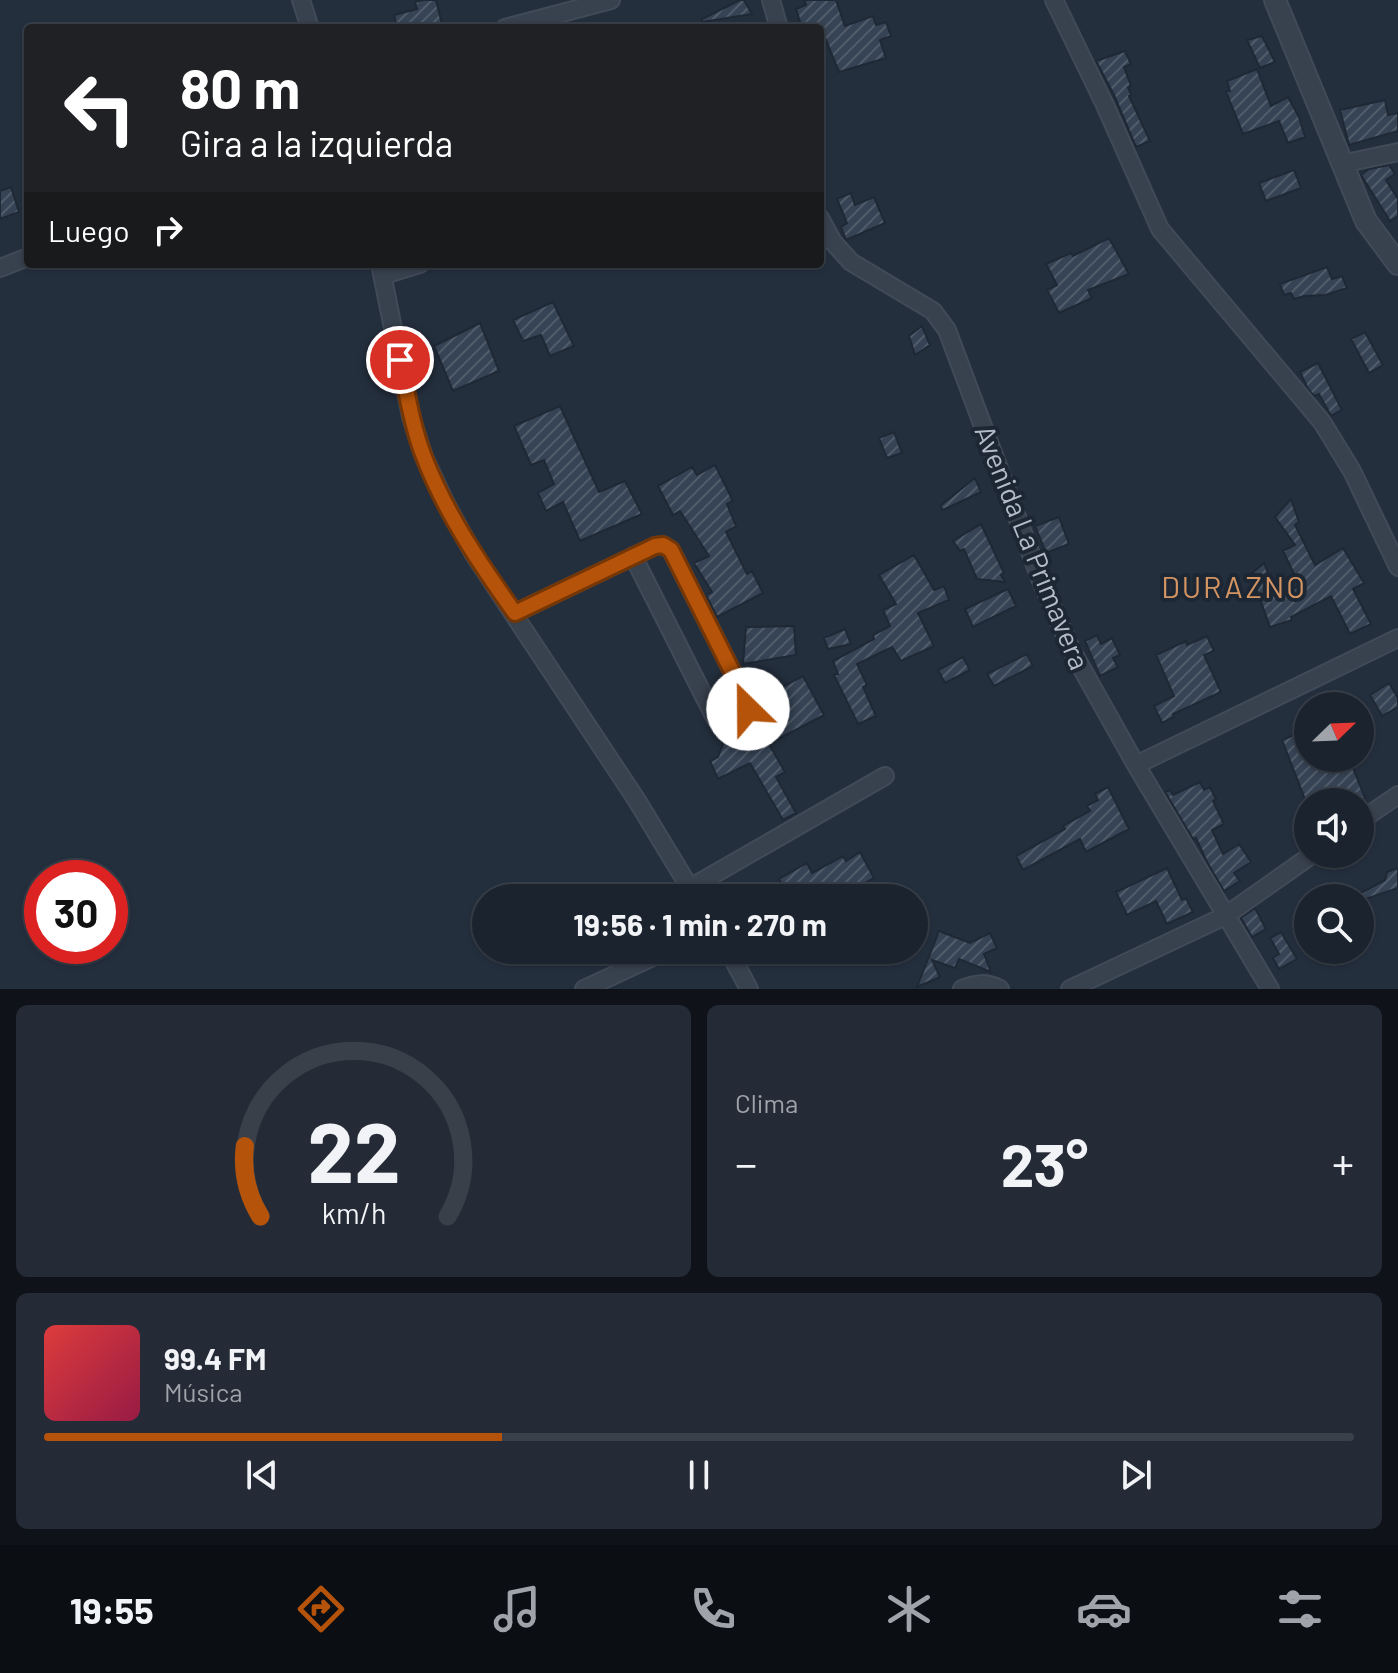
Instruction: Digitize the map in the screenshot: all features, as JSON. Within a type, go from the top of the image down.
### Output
[{"type":"street","points":[[301,0],[309,24]]},
{"type":"street","points":[[520,24],[611,0]]},
{"type":"street","points":[[771,0],[778,24]]},
{"type":"street","points":[[1054,0],[1160,229],[1322,422],[1352,471],[1398,567]]},
{"type":"street","points":[[1275,0],[1366,221],[1398,264]]},
{"type":"street","points":[[1341,164],[1398,152]]},
{"type":"street","name":"Avenida La Primavera","points":[[824,225],[833,242],[851,262],[933,311],[947,330],[1041,581],[1072,651],[1270,989]]},
{"type":"street","points":[[0,268],[24,259]]},
{"type":"street","points":[[382,270],[411,417],[424,457],[473,553],[636,799],[688,884]]},
{"type":"street","points":[[515,613],[633,556],[663,545],[671,550],[748,703],[745,715],[729,723],[720,723],[715,718],[633,556]]},
{"type":"street","points":[[1136,765],[1398,638]]},
{"type":"street","points":[[708,884],[885,776]]},
{"type":"street","points":[[1374,811],[1398,795]]},
{"type":"street","points":[[1070,989],[1225,916],[1294,867]]},
{"type":"street","points":[[584,989],[638,964]]},
{"type":"street","points":[[736,964],[749,989]]},
{"type":"street","points":[[962,989],[975,983],[1000,989]]},
{"type":"building","points":[[436,0],[442,24],[396,24],[394,15],[417,9],[415,2]]},
{"type":"building","points":[[744,0],[752,14],[702,22],[702,19]]},
{"type":"building","points":[[804,0],[836,0],[845,26],[873,16],[876,25],[886,22],[891,36],[880,40],[886,58],[839,72],[824,35],[824,24],[801,24],[796,9],[806,5]]},
{"type":"building","points":[[1262,36],[1275,62],[1260,68],[1247,40]]},
{"type":"building","points":[[1125,51],[1131,64],[1124,67],[1131,86],[1128,87],[1129,96],[1150,141],[1136,147],[1096,61]]},
{"type":"building","points":[[1257,69],[1271,106],[1288,97],[1305,137],[1288,143],[1279,121],[1243,134],[1226,92],[1230,91],[1227,81]]},
{"type":"building","points":[[1385,100],[1388,115],[1398,113],[1398,131],[1349,145],[1340,110]]},
{"type":"building","points":[[1389,165],[1395,174],[1386,180],[1398,199],[1398,216],[1390,221],[1361,175],[1369,169]]},
{"type":"building","points":[[1294,170],[1301,188],[1266,201],[1259,183]]},
{"type":"building","points":[[11,187],[19,212],[0,219],[0,191]]},
{"type":"building","points":[[851,193],[855,205],[874,197],[885,223],[846,240],[841,227],[847,223],[837,199]]},
{"type":"building","points":[[1109,238],[1129,274],[1088,290],[1092,298],[1059,313],[1047,290],[1057,285],[1046,264],[1071,253],[1073,256]]},
{"type":"building","points":[[1327,267],[1332,279],[1342,276],[1347,288],[1294,299],[1291,293],[1284,295],[1280,284]]},
{"type":"building","points":[[553,302],[574,346],[550,356],[541,335],[523,341],[513,320]]},
{"type":"building","points":[[480,323],[499,371],[453,391],[434,346]]},
{"type":"building","points":[[922,326],[930,345],[915,355],[909,336]]},
{"type":"building","points":[[1365,332],[1383,365],[1369,373],[1351,339]]},
{"type":"building","points":[[1318,363],[1342,410],[1331,416],[1319,394],[1314,396],[1308,389],[1300,372]]},
{"type":"building","points":[[560,406],[599,492],[625,481],[642,514],[580,541],[563,502],[546,511],[538,493],[554,484],[544,460],[531,465],[514,426]]},
{"type":"building","points":[[894,432],[902,453],[887,458],[879,438]]},
{"type":"building","points":[[715,465],[733,501],[727,504],[736,526],[726,532],[747,574],[752,571],[763,593],[717,617],[706,595],[712,592],[694,563],[709,556],[680,511],[673,515],[658,486],[692,467],[697,475]]},
{"type":"building","points":[[975,478],[981,492],[943,510],[940,506]]},
{"type":"building","points":[[1291,499],[1299,522],[1295,525],[1315,565],[1343,548],[1364,583],[1353,589],[1371,624],[1350,634],[1331,596],[1291,617],[1292,620],[1270,627],[1251,574],[1264,563],[1277,596],[1300,586],[1283,551],[1295,545],[1275,517]]},
{"type":"building","points":[[1059,517],[1069,544],[1046,553],[1035,526]]},
{"type":"building","points":[[981,524],[1004,573],[1001,575],[1005,582],[977,579],[964,549],[960,551],[953,541]]},
{"type":"building","points":[[914,555],[934,590],[944,586],[949,600],[918,613],[934,646],[901,661],[892,647],[857,664],[876,716],[858,724],[834,675],[838,674],[833,661],[874,639],[873,635],[890,626],[883,610],[896,604],[879,575]]},
{"type":"building","points":[[1008,589],[1016,606],[973,627],[965,609]]},
{"type":"building","points":[[794,626],[796,655],[743,664],[746,627]]},
{"type":"building","points":[[845,629],[851,644],[828,649],[824,638]]},
{"type":"building","points":[[1097,635],[1101,644],[1112,638],[1120,655],[1113,658],[1118,667],[1100,676],[1085,641]]},
{"type":"building","points":[[1207,636],[1214,651],[1204,655],[1221,692],[1173,714],[1174,717],[1162,723],[1154,706],[1174,696],[1156,655],[1186,641],[1187,645]]},
{"type":"building","points":[[1027,654],[1033,666],[994,686],[987,674]]},
{"type":"building","points":[[963,657],[970,670],[945,683],[938,670]]},
{"type":"building","points":[[803,676],[824,715],[769,744],[785,772],[776,777],[796,813],[783,820],[750,763],[718,779],[710,761],[718,757],[724,741],[776,714],[784,686]]},
{"type":"building","points":[[1389,683],[1398,698],[1398,707],[1382,716],[1374,702],[1374,692]]},
{"type":"building","points":[[1294,735],[1294,771],[1282,740]]},
{"type":"building","points":[[1294,772],[1355,772],[1361,788],[1301,788]]},
{"type":"building","points":[[1200,782],[1204,790],[1210,787],[1224,824],[1212,830],[1223,854],[1239,844],[1251,862],[1234,873],[1240,881],[1224,891],[1196,838],[1193,839],[1165,792],[1170,790],[1173,795]]},
{"type":"building","points":[[1108,787],[1129,829],[1086,852],[1080,839],[1023,870],[1016,856],[1090,811],[1087,806],[1098,800],[1095,794]]},
{"type":"building","points":[[860,852],[874,878],[864,884],[779,884],[779,879],[807,863],[812,873],[843,856],[846,861]]},
{"type":"building","points":[[1167,868],[1182,900],[1186,898],[1193,912],[1167,924],[1156,901],[1127,915],[1116,892]]},
{"type":"building","points":[[1398,868],[1398,888],[1374,896],[1374,886],[1385,880],[1387,872]]},
{"type":"building","points":[[1255,908],[1266,929],[1252,937],[1241,918]]},
{"type":"building","points":[[939,931],[970,943],[990,933],[997,948],[984,954],[991,972],[959,959],[955,968],[932,960],[940,977],[917,987]]},
{"type":"building","points":[[1281,932],[1294,954],[1294,961],[1279,969],[1273,958],[1279,954],[1270,938]]},
{"type":"district","name":"DURAZNO","points":[[1234,586]]},
{"type":"route","points":[[400,360],[411,417],[424,457],[473,553],[515,613],[633,556],[663,545],[671,550],[748,703],[748,709]]}]
